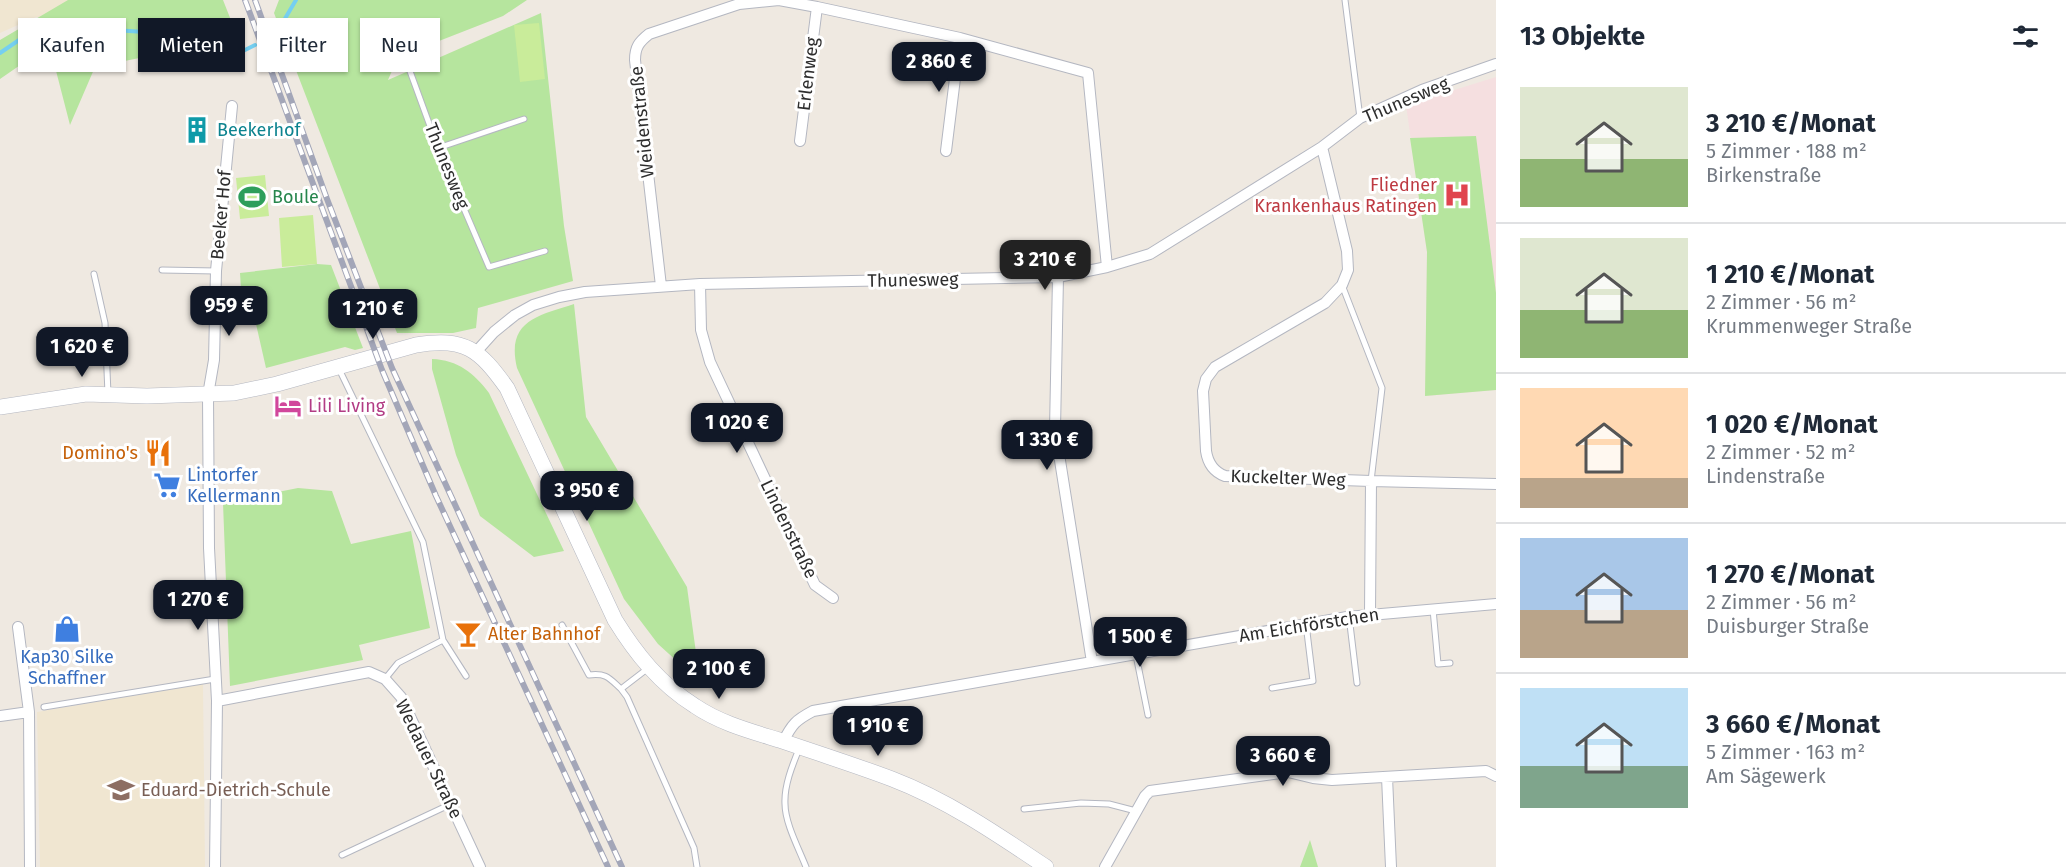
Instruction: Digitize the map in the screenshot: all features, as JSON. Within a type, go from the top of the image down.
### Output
[{"type":"main road","points":[[0,406],[86,394],[208,395],[234,393],[277,384],[416,345],[438,341],[456,343],[476,352],[490,365],[507,388],[615,620],[648,668],[671,689],[695,707],[732,725],[892,779],[942,802],[986,827],[1046,867]]},
{"type":"street","name":"Weidenstraße","points":[[661,286],[635,50],[639,42],[649,34],[739,4],[779,0],[960,38],[1088,73],[1107,267]]},
{"type":"street","name":"Erlenweg","points":[[800,141],[817,7]]},
{"type":"street","points":[[946,151],[960,38]]},
{"type":"street","name":"Thunesweg","points":[[476,352],[494,332],[516,315],[559,297],[585,292],[700,284],[1058,277],[1107,267],[1150,254],[1322,147],[1360,118],[1422,90],[1496,64]]},
{"type":"street","name":"Beeker Hof","points":[[215,867],[217,701],[208,525],[208,395],[214,360],[216,271],[232,106]]},
{"type":"street","points":[[1322,147],[1347,251],[1348,270],[1342,285]]},
{"type":"street","points":[[1058,277],[1055,429],[1092,662]]},
{"type":"street","name":"Lindenstraße","points":[[700,284],[701,330],[710,362],[815,585],[833,598]]},
{"type":"street","name":"Kuckelter Weg","points":[[1342,285],[1325,303],[1215,367],[1206,379],[1203,391],[1206,451],[1213,470],[1225,477],[1496,484]]},
{"type":"street","name":"Kuckelter Weg","points":[[1370,614],[1371,481]]},
{"type":"street","name":"Am Eichförstchen","points":[[783,742],[790,726],[813,711],[1349,616],[1496,604]]},
{"type":"street","points":[[18,627],[29,711],[30,867]]},
{"type":"street","name":"Wedauer Straße","points":[[217,701],[369,672],[386,679],[401,697],[480,867]]},
{"type":"street","points":[[0,716],[29,711]]},
{"type":"street","points":[[1105,867],[1150,791],[1288,772],[1332,780],[1486,771],[1496,776]]},
{"type":"street","points":[[1387,777],[1391,867]]},
{"type":"lane","points":[[1345,0],[1360,118]]},
{"type":"lane","name":"Thunesweg","points":[[410,72],[438,148],[489,267],[545,251]]},
{"type":"lane","points":[[438,148],[524,119]]},
{"type":"lane","points":[[162,270],[216,271]]},
{"type":"lane","points":[[94,274],[105,324],[108,395]]},
{"type":"lane","name":"Kuckelter Weg","points":[[1342,285],[1382,388],[1371,481]]},
{"type":"lane","points":[[338,367],[423,542],[443,640],[466,676]]},
{"type":"lane","points":[[1433,609],[1438,664],[1450,663]]},
{"type":"lane","points":[[1349,616],[1357,683]]},
{"type":"lane","points":[[1272,688],[1313,681],[1306,624]]},
{"type":"lane","points":[[562,625],[589,675],[602,673],[627,697],[694,848],[697,867]]},
{"type":"lane","points":[[386,679],[398,663],[443,640]]},
{"type":"lane","points":[[1136,655],[1148,715]]},
{"type":"lane","points":[[621,689],[648,668]]},
{"type":"lane","points":[[44,707],[215,679]]},
{"type":"lane","points":[[799,748],[791,770],[784,804],[806,867]]},
{"type":"lane","points":[[1024,809],[1081,803],[1109,804],[1137,811]]},
{"type":"lane","points":[[342,855],[451,804]]},
{"type":"shaded area","points":[[0,0],[138,0],[128,20],[126,18],[18,18],[18,25],[0,33]]},
{"type":"shaded area","name":"Fliedner Krankenhaus Ratingen","points":[[1496,77],[1496,390],[1425,396],[1427,252],[1406,105]]},
{"type":"shaded area","name":"Eduard-Dietrich-Schule","points":[[203,684],[205,867],[40,867],[37,712]]},
{"type":"green space","points":[[68,0],[223,0],[230,18],[138,18],[138,58],[126,61],[126,18],[37,18]]},
{"type":"green space","points":[[279,0],[527,0],[503,16],[440,41],[440,18],[360,18],[360,72],[391,72],[388,80],[406,72],[440,72],[440,57],[541,13],[564,226],[573,281],[478,308],[476,328],[453,333],[397,333],[297,72],[348,72],[348,18],[276,18],[274,13]]},
{"type":"green space","points":[[539,23],[545,79],[520,82],[514,25]]},
{"type":"green space","points":[[18,29],[18,67],[0,79],[0,40]]},
{"type":"green space","points":[[56,72],[93,72],[70,125]]},
{"type":"green space","name":"Fliedner Krankenhaus Ratingen","points":[[1476,136],[1496,293],[1496,390],[1425,396],[1427,252],[1410,138]]},
{"type":"green space","name":"Boule","points":[[265,175],[269,216],[240,219],[236,178]]},
{"type":"green space","points":[[313,215],[317,264],[282,267],[279,218]]},
{"type":"green space","points":[[317,264],[331,265],[363,348],[355,350],[345,347],[266,368],[248,289],[241,289],[240,273]]},
{"type":"green space","points":[[574,304],[586,417],[687,587],[700,682],[658,644],[624,599],[517,368],[515,352],[520,330],[537,317]]},
{"type":"green space","points":[[432,359],[450,362],[465,369],[489,393],[564,551],[534,557],[480,516],[456,455],[432,369]]},
{"type":"green space","points":[[298,488],[332,491],[351,544],[411,531],[430,628],[359,645],[363,660],[230,686],[223,503]]},
{"type":"green space","points":[[1310,840],[1318,867],[1300,867]]},
{"type":"waterway","points":[[285,18],[296,0]]},
{"type":"waterway","points":[[0,53],[41,25],[144,32],[226,55],[237,54],[255,45]]},
{"type":"railway","points":[[245,0],[382,370],[436,496],[608,867]]},
{"type":"railway","points":[[255,0],[327,199],[392,368],[622,867]]},
{"type":"place","name":"Beekerhof","points":[[197,130]]},
{"type":"place","name":"Fliedner Krankenhaus Ratingen","points":[[1457,195]]},
{"type":"place","name":"Boule","points":[[252,197]]},
{"type":"place","name":"Lili Living","points":[[288,406]]},
{"type":"place","name":"Domino's","points":[[158,453]]},
{"type":"place","name":"Lintorfer Kellermann","points":[[167,485]]},
{"type":"place","name":"Kap30 Silke Schaffner","points":[[67,629]]},
{"type":"place","name":"Alter Bahnhof","points":[[468,634]]},
{"type":"place","name":"Eduard-Dietrich-Schule","points":[[121,790]]}]
